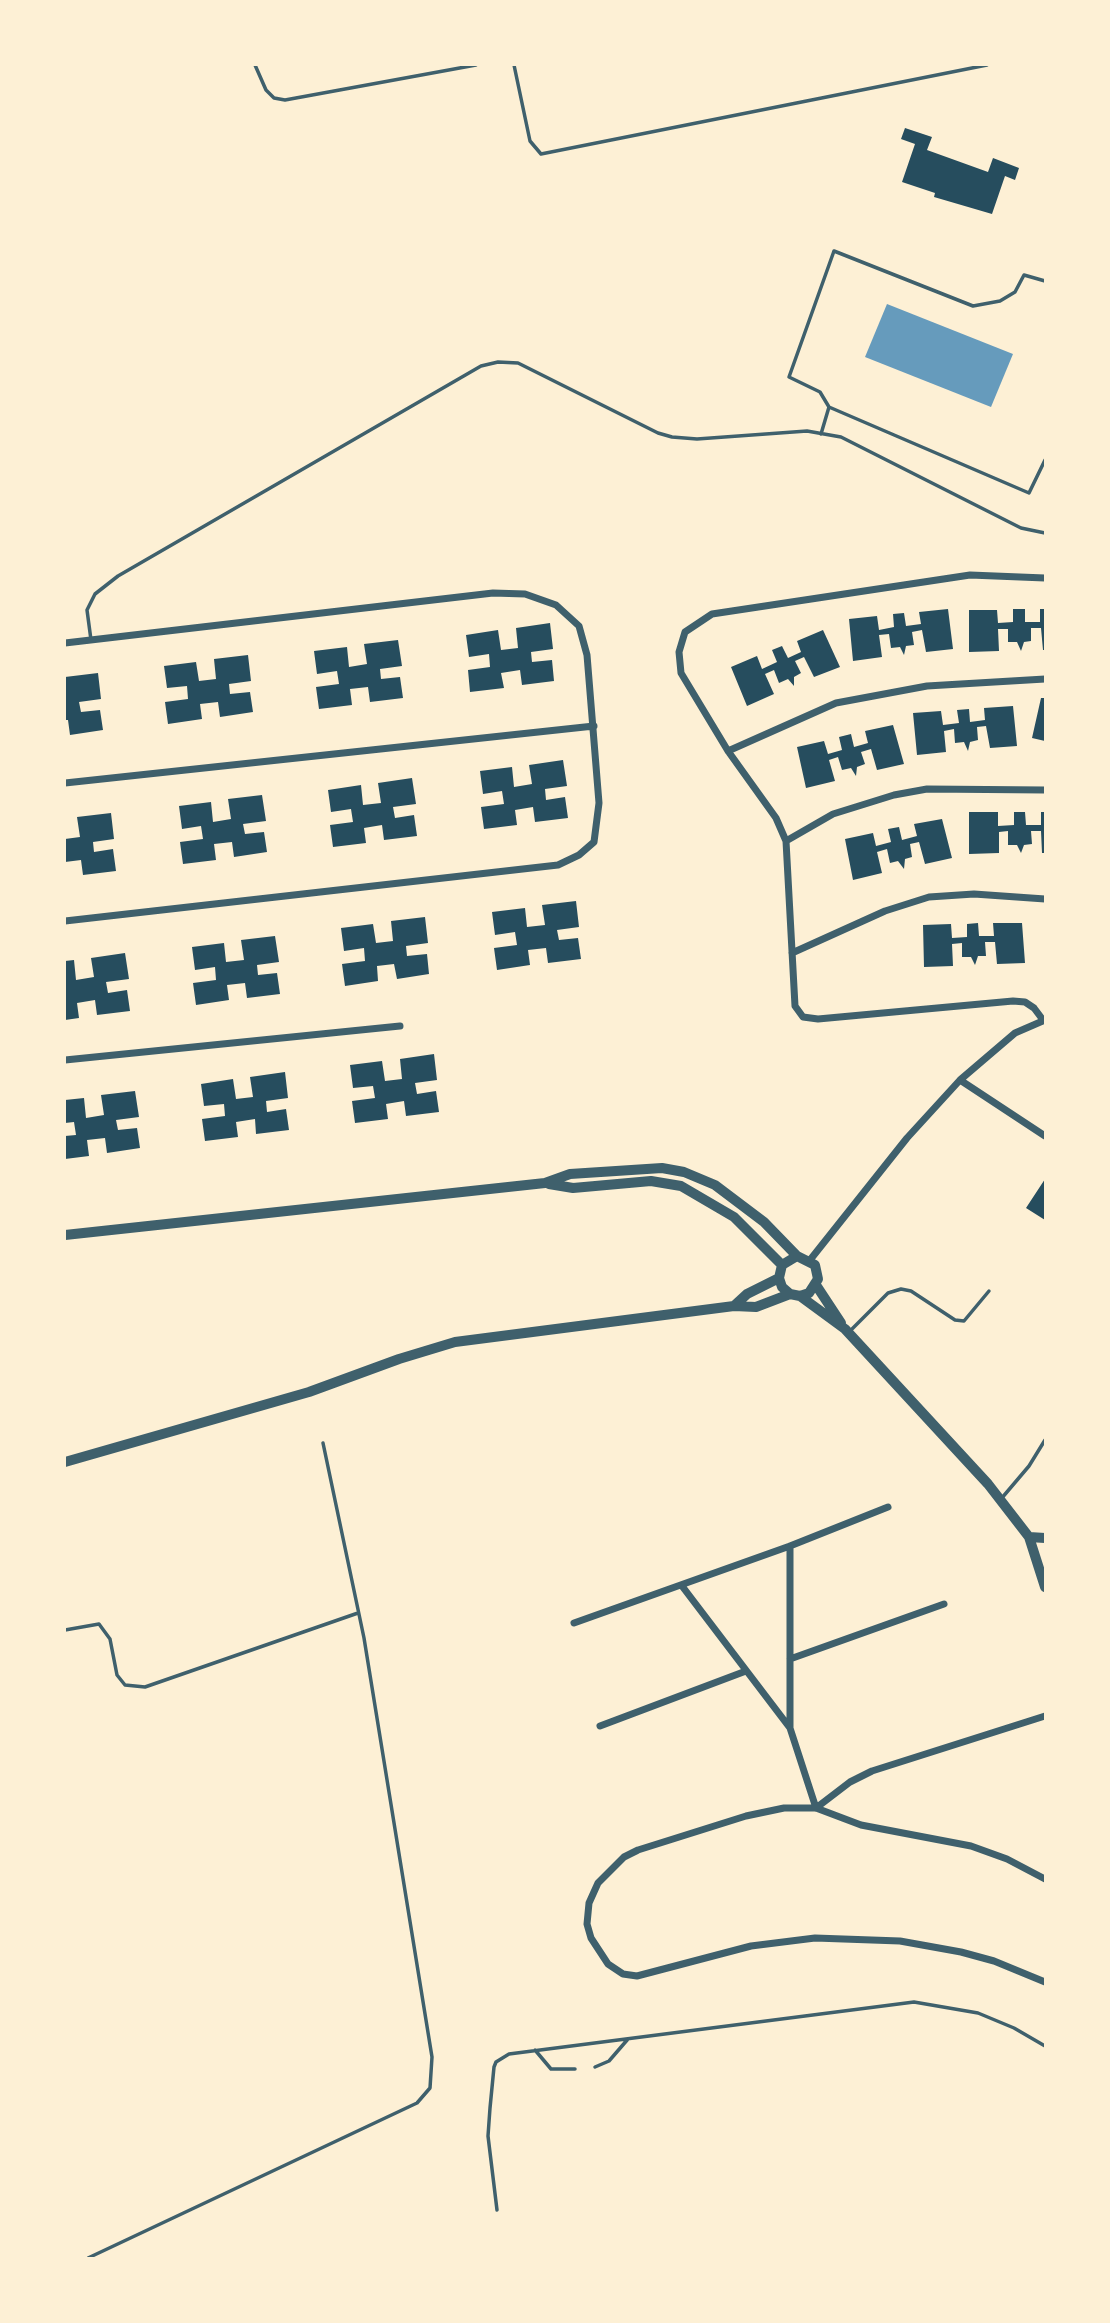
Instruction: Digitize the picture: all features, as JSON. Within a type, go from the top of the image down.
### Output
[{"type":"street","points":[[810,1260],[907,1138],[960,1080],[1015,1032],[1044,1020],[1025,1002],[1013,1001],[818,1019],[803,1017],[795,1006],[786,841],[770,809],[728,751],[681,673],[679,652],[685,632],[697,621],[712,614],[970,575],[1045,578]]},
{"type":"street","points":[[65,643],[493,593],[525,594],[556,605],[579,626],[587,655],[599,803],[594,842],[579,855],[558,864],[65,921]]},
{"type":"street","points":[[728,751],[836,703],[927,686],[1045,679]]},
{"type":"street","points":[[65,783],[594,726]]},
{"type":"street","points":[[786,841],[833,814],[894,795],[928,789],[1045,790]]},
{"type":"street","points":[[792,953],[885,911],[929,897],[974,894],[1045,899]]},
{"type":"street","points":[[65,1060],[400,1026]]},
{"type":"street","points":[[960,1080],[1045,1136]]},
{"type":"street","points":[[65,1235],[545,1183],[570,1174],[638,1168],[684,1172],[715,1185],[765,1222],[797,1256],[810,1260],[818,1272],[816,1285],[809,1293],[756,1307],[734,1306],[456,1342],[399,1359],[309,1392],[65,1462]]},
{"type":"street","points":[[545,1183],[573,1188],[651,1181],[681,1186],[734,1217],[782,1265]]},
{"type":"street","points":[[797,1256],[782,1265],[779,1278],[782,1287],[847,1331]]},
{"type":"street","points":[[734,1306],[747,1294],[779,1278]]},
{"type":"street","points":[[816,1285],[847,1331],[1001,1499],[1029,1537],[1045,1587]]},
{"type":"street","points":[[574,1623],[682,1586],[888,1507]]},
{"type":"street","points":[[1029,1537],[1045,1538]]},
{"type":"street","points":[[790,1546],[790,1728],[816,1808]]},
{"type":"street","points":[[682,1586],[790,1728]]},
{"type":"street","points":[[790,1659],[944,1604]]},
{"type":"street","points":[[600,1726],[746,1671]]},
{"type":"street","points":[[816,1808],[850,1782],[872,1771],[1045,1716]]},
{"type":"street","points":[[1045,1880],[1007,1859],[971,1846],[861,1825],[816,1808],[784,1808],[746,1816],[638,1850],[624,1857],[597,1883],[589,1903],[587,1924],[597,1950],[608,1964],[623,1974],[638,1976],[751,1946],[815,1938],[900,1941],[994,1961],[1045,1982]]},
{"type":"lane","points":[[255,65],[266,90],[274,98],[285,100],[476,65]]},
{"type":"lane","points":[[514,65],[530,141],[541,154],[987,65]]},
{"type":"lane","points":[[1045,281],[1024,275],[1015,292],[1000,301],[973,306],[834,251],[789,377],[820,393],[829,407],[1029,493],[1045,460]]},
{"type":"lane","points":[[91,640],[87,610],[95,594],[118,576],[481,366],[498,362],[518,363],[672,437],[697,439],[807,431],[841,437],[1021,528],[1045,533]]},
{"type":"lane","points":[[821,434],[829,407]]},
{"type":"lane","points":[[847,1331],[888,1293],[901,1289],[911,1291],[955,1320],[964,1321],[989,1291]]},
{"type":"lane","points":[[1001,1499],[1030,1466],[1045,1440]]},
{"type":"lane","points":[[89,2258],[417,2103],[430,2088],[432,2057],[358,1613],[323,1443]]},
{"type":"lane","points":[[65,1630],[99,1624],[110,1639],[117,1675],[125,1685],[145,1687],[358,1613]]},
{"type":"lane","points":[[497,2210],[488,2136],[494,2067],[502,2056],[629,2037],[914,2002],[978,2013],[1014,2028],[1045,2046]]},
{"type":"lane","points":[[595,2067],[609,2061],[629,2037]]},
{"type":"lane","points":[[535,2050],[545,2066],[551,2069],[575,2069]]},
{"type":"water","points":[[887,304],[1013,354],[991,407],[865,357]]},
{"type":"building","points":[[905,128],[932,137],[927,150],[988,172],[993,158],[1019,168],[1015,180],[1005,176],[992,214],[934,197],[935,193],[902,182],[915,144],[901,139]]},
{"type":"building","points":[[948,609],[953,649],[926,652],[922,630],[912,632],[914,645],[906,646],[904,655],[900,647],[891,648],[889,634],[879,635],[882,657],[853,661],[849,619],[877,616],[879,630],[894,627],[893,614],[904,613],[906,626],[921,624],[919,612]]},
{"type":"building","points":[[1013,609],[1025,609],[1025,622],[1040,622],[1040,609],[1045,609],[1045,650],[1041,628],[1031,628],[1031,641],[1024,642],[1021,651],[1017,642],[1008,642],[1008,629],[998,629],[999,651],[969,652],[969,610],[997,610],[998,623],[1013,622]]},
{"type":"building","points":[[550,623],[553,649],[531,652],[532,662],[552,660],[554,681],[522,685],[520,670],[501,673],[504,688],[470,692],[468,670],[490,667],[489,654],[469,657],[466,635],[498,630],[501,650],[518,648],[516,628]]},
{"type":"building","points":[[823,630],[840,667],[814,677],[804,657],[795,661],[801,673],[794,677],[794,686],[788,679],[779,683],[774,670],[765,674],[774,694],[747,706],[731,667],[757,656],[762,669],[777,662],[772,650],[782,646],[788,658],[801,652],[797,641]]},
{"type":"building","points":[[398,640],[402,666],[380,669],[381,679],[400,677],[403,698],[370,702],[368,687],[350,689],[352,705],[319,709],[316,687],[339,684],[337,671],[317,674],[314,651],[347,647],[349,667],[367,664],[364,644]]},
{"type":"building","points":[[248,655],[251,681],[229,684],[230,694],[250,692],[253,712],[220,717],[218,702],[200,704],[202,719],[168,724],[165,702],[188,699],[187,686],[167,688],[164,666],[196,662],[199,681],[216,679],[214,659]]},
{"type":"building","points":[[98,673],[101,699],[79,702],[81,712],[100,710],[103,730],[70,735],[68,720],[65,720],[65,677]]},
{"type":"building","points":[[1041,698],[1045,698],[1045,741],[1032,738]]},
{"type":"building","points":[[1013,706],[1017,746],[990,748],[986,726],[977,727],[978,740],[970,742],[968,751],[964,742],[955,743],[954,729],[944,731],[946,752],[917,755],[913,713],[941,711],[943,725],[959,723],[957,710],[969,709],[970,722],[985,720],[984,708]]},
{"type":"building","points":[[893,725],[904,764],[877,770],[871,749],[861,752],[865,764],[857,767],[856,776],[851,768],[842,770],[838,757],[829,760],[835,781],[806,788],[797,747],[824,741],[828,754],[842,750],[839,737],[851,734],[854,747],[868,743],[865,731]]},
{"type":"building","points":[[563,760],[567,786],[545,789],[546,800],[565,797],[568,818],[535,822],[533,807],[515,810],[517,825],[484,829],[481,807],[504,804],[502,791],[483,794],[480,771],[512,767],[514,787],[532,784],[529,765]]},
{"type":"building","points":[[412,778],[416,804],[393,807],[395,818],[414,815],[417,836],[384,840],[382,825],[364,828],[366,843],[333,847],[330,825],[353,822],[351,809],[331,812],[328,790],[361,785],[363,805],[381,803],[378,783]]},
{"type":"building","points":[[262,795],[266,821],[243,824],[245,834],[264,832],[267,852],[234,857],[232,842],[214,844],[216,860],[183,864],[180,842],[203,839],[201,826],[182,829],[179,806],[211,802],[213,822],[231,819],[228,799]]},
{"type":"building","points":[[969,812],[998,812],[998,826],[1014,825],[1014,812],[1025,812],[1026,825],[1041,825],[1041,812],[1045,812],[1045,853],[1042,853],[1041,831],[1031,831],[1032,844],[1024,845],[1021,853],[1017,845],[1008,845],[1008,831],[999,832],[999,853],[969,854]]},
{"type":"building","points":[[111,813],[114,839],[93,842],[94,852],[113,849],[116,871],[83,875],[81,860],[65,862],[65,839],[80,837],[77,817]]},
{"type":"building","points":[[942,819],[952,858],[925,864],[919,842],[910,844],[912,857],[905,859],[904,869],[898,861],[890,863],[887,849],[877,852],[882,873],[853,880],[845,839],[873,833],[876,846],[891,842],[888,829],[899,827],[902,840],[917,836],[914,824]]},
{"type":"building","points":[[576,901],[579,927],[557,930],[559,940],[578,938],[581,959],[548,963],[546,948],[528,950],[530,965],[497,970],[494,948],[517,945],[515,932],[495,935],[492,912],[525,908],[527,927],[545,925],[542,905]]},
{"type":"building","points":[[425,917],[428,943],[406,946],[407,956],[427,954],[429,974],[397,979],[394,964],[377,966],[378,981],[345,986],[342,964],[365,961],[364,948],[344,951],[341,928],[373,924],[376,943],[393,941],[391,921]]},
{"type":"building","points":[[978,923],[979,936],[994,936],[993,923],[1022,923],[1025,963],[997,964],[995,942],[985,942],[986,956],[978,956],[975,965],[971,957],[962,957],[962,943],[952,944],[953,966],[924,967],[923,925],[951,924],[952,938],[967,937],[967,924]]},
{"type":"building","points":[[275,936],[279,962],[257,965],[258,975],[277,973],[280,994],[247,998],[245,983],[227,985],[229,1000],[196,1005],[193,983],[216,980],[215,967],[195,970],[192,947],[224,943],[226,962],[244,960],[241,940]]},
{"type":"building","points":[[125,953],[129,979],[106,982],[108,993],[127,990],[130,1011],[97,1015],[95,1000],[77,1003],[79,1018],[65,1020],[65,961],[74,960],[76,980],[94,977],[91,958]]},
{"type":"building","points":[[434,1054],[437,1080],[415,1083],[417,1094],[436,1091],[439,1112],[406,1116],[404,1101],[386,1104],[388,1119],[355,1123],[352,1101],[375,1098],[373,1086],[353,1088],[350,1065],[382,1061],[385,1081],[402,1079],[400,1059]]},
{"type":"building","points":[[285,1072],[288,1098],[266,1101],[267,1112],[286,1109],[289,1130],[256,1134],[255,1119],[236,1122],[238,1137],[205,1141],[202,1119],[225,1116],[224,1104],[204,1106],[201,1084],[233,1079],[236,1099],[253,1097],[250,1077]]},
{"type":"building","points":[[135,1091],[139,1117],[116,1120],[118,1130],[137,1128],[140,1148],[107,1153],[105,1138],[87,1140],[89,1156],[65,1159],[65,1136],[76,1135],[74,1122],[65,1123],[65,1100],[84,1098],[86,1118],[104,1115],[101,1095]]},
{"type":"building","points":[[1045,1179],[1045,1220],[1026,1208]]}]
